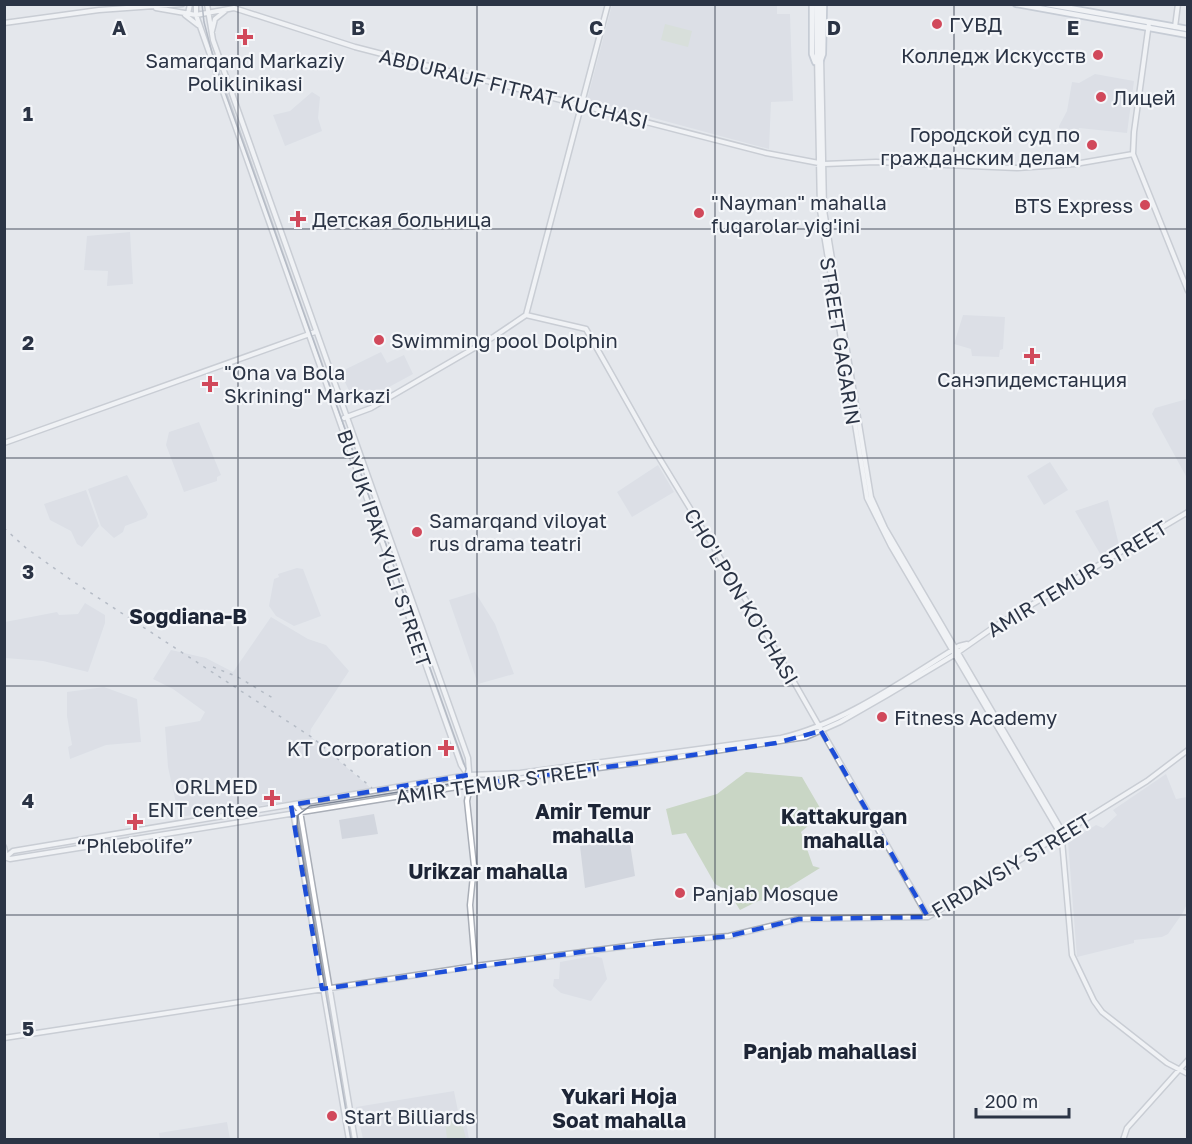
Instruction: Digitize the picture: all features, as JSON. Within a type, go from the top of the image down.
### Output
[{"type":"main road","points":[[4,23],[99,10],[156,8],[182,4]]},
{"type":"main road","points":[[188,14],[190,4]]},
{"type":"main road","name":"BUYUK IPAK YULI STREET","points":[[196,4],[196,15],[200,27],[460,764],[468,775]]},
{"type":"main road","name":"BUYUK IPAK YULI STREET","points":[[207,4],[212,32],[315,332],[468,758],[470,785],[467,801],[474,866],[471,887],[475,966]]},
{"type":"main road","points":[[216,4],[221,10]]},
{"type":"main road","points":[[339,419],[370,408],[495,336],[526,315],[608,4]]},
{"type":"main road","points":[[818,4],[824,54],[818,62],[812,54],[818,4]]},
{"type":"main road","points":[[1016,4],[1149,26],[1188,29]]},
{"type":"main road","points":[[1047,4],[1188,35]]},
{"type":"main road","points":[[1175,27],[1178,4]]},
{"type":"main road","name":"ABDURAUF FITRAT KUCHASI","points":[[156,8],[196,15],[229,9],[290,24],[355,47],[766,153],[824,164]]},
{"type":"main road","points":[[212,32],[218,15],[229,9]]},
{"type":"main road","points":[[176,12],[189,17],[200,27]]},
{"type":"main road","points":[[1149,26],[1133,154],[1188,291]]},
{"type":"main road","name":"STREET GAGARIN","points":[[818,62],[818,162],[821,222],[867,498],[875,517],[955,651]]},
{"type":"main road","name":"STREET GAGARIN","points":[[818,62],[824,164],[824,210],[871,497],[878,515],[955,651]]},
{"type":"main road","points":[[824,164],[876,162],[1023,168],[1087,163],[1133,154]]},
{"type":"main road","name":"CHO'LPON KO'CHASI","points":[[526,315],[586,329],[652,446],[735,580],[928,916]]},
{"type":"main road","points":[[4,443],[315,332]]},
{"type":"main road","name":"AMIR TEMUR STREET","points":[[5,857],[13,851],[468,775],[520,773],[776,743],[820,729],[968,644],[1188,512]]},
{"type":"main road","points":[[955,651],[1045,798],[1061,829],[1072,955],[1076,968],[1102,1012],[1179,1070],[1188,1074]]},
{"type":"main road","name":"AMIR TEMUR STREET","points":[[5,857],[10,859],[292,812],[711,749]]},
{"type":"main road","name":"FIRDAVSIY STREET","points":[[4,1038],[475,966],[729,936],[814,917],[928,916],[1061,836],[1147,781],[1188,750]]},
{"type":"main road","points":[[294,804],[300,811],[355,1140]]},
{"type":"main road","points":[[294,804],[292,812],[349,1140]]},
{"type":"main road","points":[[4,847],[5,857]]},
{"type":"main road","points":[[1123,1140],[1127,1128],[1188,1060]]},
{"type":"highlighted area","points":[[821,731],[928,917],[799,919],[729,936],[595,950],[322,989],[291,805],[468,775],[470,785],[644,762],[776,743]]},
{"type":"shaded area","points":[[612,5],[777,5],[777,14],[790,14],[793,101],[771,102],[769,149],[587,100]]},
{"type":"shaded area","name":"Лицей","points":[[1095,74],[1134,81],[1127,133],[1079,128],[1075,138],[1061,139],[1059,126],[1067,111],[1072,82],[1079,83]]},
{"type":"shaded area","points":[[312,92],[320,97],[318,118],[322,131],[285,146],[273,115],[290,111]]},
{"type":"shaded area","points":[[130,232],[133,284],[107,286],[108,271],[84,270],[87,236]]},
{"type":"shaded area","points":[[963,315],[1005,317],[1003,349],[1000,350],[999,357],[972,356],[971,349],[954,344]]},
{"type":"shaded area","points":[[381,352],[387,363],[404,355],[413,374],[356,405],[340,372]]},
{"type":"shaded area","points":[[1188,399],[1187,478],[1152,414],[1155,408]]},
{"type":"shaded area","points":[[199,422],[221,475],[217,477],[217,481],[184,492],[166,445],[169,432]]},
{"type":"shaded area","points":[[1050,462],[1068,490],[1044,505],[1027,476]]},
{"type":"shaded area","points":[[658,465],[674,492],[632,517],[617,492]]},
{"type":"shaded area","points":[[127,475],[148,514],[146,518],[125,526],[123,532],[114,538],[101,526],[88,489]]},
{"type":"shaded area","points":[[86,490],[99,526],[82,547],[77,544],[71,531],[50,520],[44,504]]},
{"type":"shaded area","points":[[1108,500],[1119,545],[1102,557],[1075,511]]},
{"type":"shaded area","points":[[297,568],[303,569],[321,616],[294,626],[276,616],[269,606],[274,579],[279,577],[278,574]]},
{"type":"shaded area","points":[[475,592],[495,624],[514,674],[478,684],[449,600]]},
{"type":"shaded area","points":[[85,603],[105,615],[105,623],[88,672],[43,661],[5,658],[5,622],[57,612],[59,615],[78,614]]},
{"type":"shaded area","points":[[271,617],[308,639],[326,645],[349,671],[311,729],[310,736],[373,790],[179,817],[168,767],[165,727],[200,721],[205,712],[173,689],[153,679],[171,650],[206,658],[233,672]]},
{"type":"shaded area","points":[[104,687],[137,699],[141,742],[106,745],[70,759],[68,747],[72,745],[67,716],[67,692]]},
{"type":"shaded area","points":[[1166,774],[1176,799],[1187,797],[1188,902],[1168,934],[1162,937],[1134,940],[1134,943],[1077,957],[1068,842],[1096,825],[1103,828],[1117,815],[1113,810]]},
{"type":"shaded area","points":[[374,814],[378,834],[342,839],[339,820]]},
{"type":"shaded area","points":[[629,837],[635,876],[585,888],[580,846]]},
{"type":"shaded area","points":[[593,956],[602,958],[607,979],[591,1001],[561,993],[553,986],[554,979],[559,979],[560,962]]},
{"type":"shaded area","points":[[454,1091],[458,1111],[464,1110],[469,1139],[363,1139],[356,1107]]},
{"type":"shaded area","points":[[227,1122],[230,1139],[160,1139],[159,1133]]},
{"type":"green space","points":[[665,24],[692,31],[688,47],[661,40]]},
{"type":"green space","points":[[746,772],[802,777],[823,813],[801,832],[813,866],[820,868],[773,897],[740,910],[728,891],[715,884],[686,833],[672,835],[666,809],[717,794]]},
{"type":"green space","points":[[458,1117],[461,1119],[466,1139],[447,1139],[445,1120]]},
{"type":"tram line","points":[[202,4],[204,22],[215,64],[466,769],[464,778],[456,783],[310,806],[298,815],[297,825],[351,1140]]},
{"type":"railway","points":[[4,528],[26,548],[71,580],[313,738],[372,788]]},
{"type":"railway","points":[[213,667],[238,677],[276,700]]},
{"type":"place","name":"ГУВД","points":[[937,24]]},
{"type":"place","name":"Samarqand Markaziy Poliklinikasi","points":[[245,37]]},
{"type":"place","name":"Колледж Искусств","points":[[1098,55]]},
{"type":"place","name":"Лицей","points":[[1101,97]]},
{"type":"place","name":"Городской суд по гражданским делам","points":[[1092,145]]},
{"type":"place","name":"BTS Express","points":[[1145,205]]},
{"type":"place","name":"\"Nayman\" mahalla fuqarolar yig'ini","points":[[699,213]]},
{"type":"place","name":"Детская больница","points":[[298,219]]},
{"type":"place","name":"Swimming pool Dolphin","points":[[379,340]]},
{"type":"place","name":"Санэпидемстанция","points":[[1032,356]]},
{"type":"place","name":"\"Ona va Bola Skrining\" Markazi","points":[[210,384]]},
{"type":"place","name":"Samarqand viloyat rus drama teatri","points":[[417,532]]},
{"type":"place","name":"Fitness Academy","points":[[882,717]]},
{"type":"place","name":"KT Corporation","points":[[446,748]]},
{"type":"place","name":"ORLMED ENT centee","points":[[272,798]]},
{"type":"place","name":"“Phlebolife”","points":[[135,822]]},
{"type":"place","name":"Panjab Mosque","points":[[680,893]]},
{"type":"place","name":"Start Billiards","points":[[332,1116]]},
{"type":"district","name":"Sogdiana-B","points":[[188,616]]},
{"type":"district","name":"Amir Temur mahalla","points":[[593,823]]},
{"type":"district","name":"Kattakurgan mahalla","points":[[844,828]]},
{"type":"district","name":"Urikzar mahalla","points":[[488,871]]},
{"type":"district","name":"Panjab mahallasi","points":[[830,1051]]},
{"type":"district","name":"Yukari Hoja Soat mahalla","points":[[619,1108]]}]
